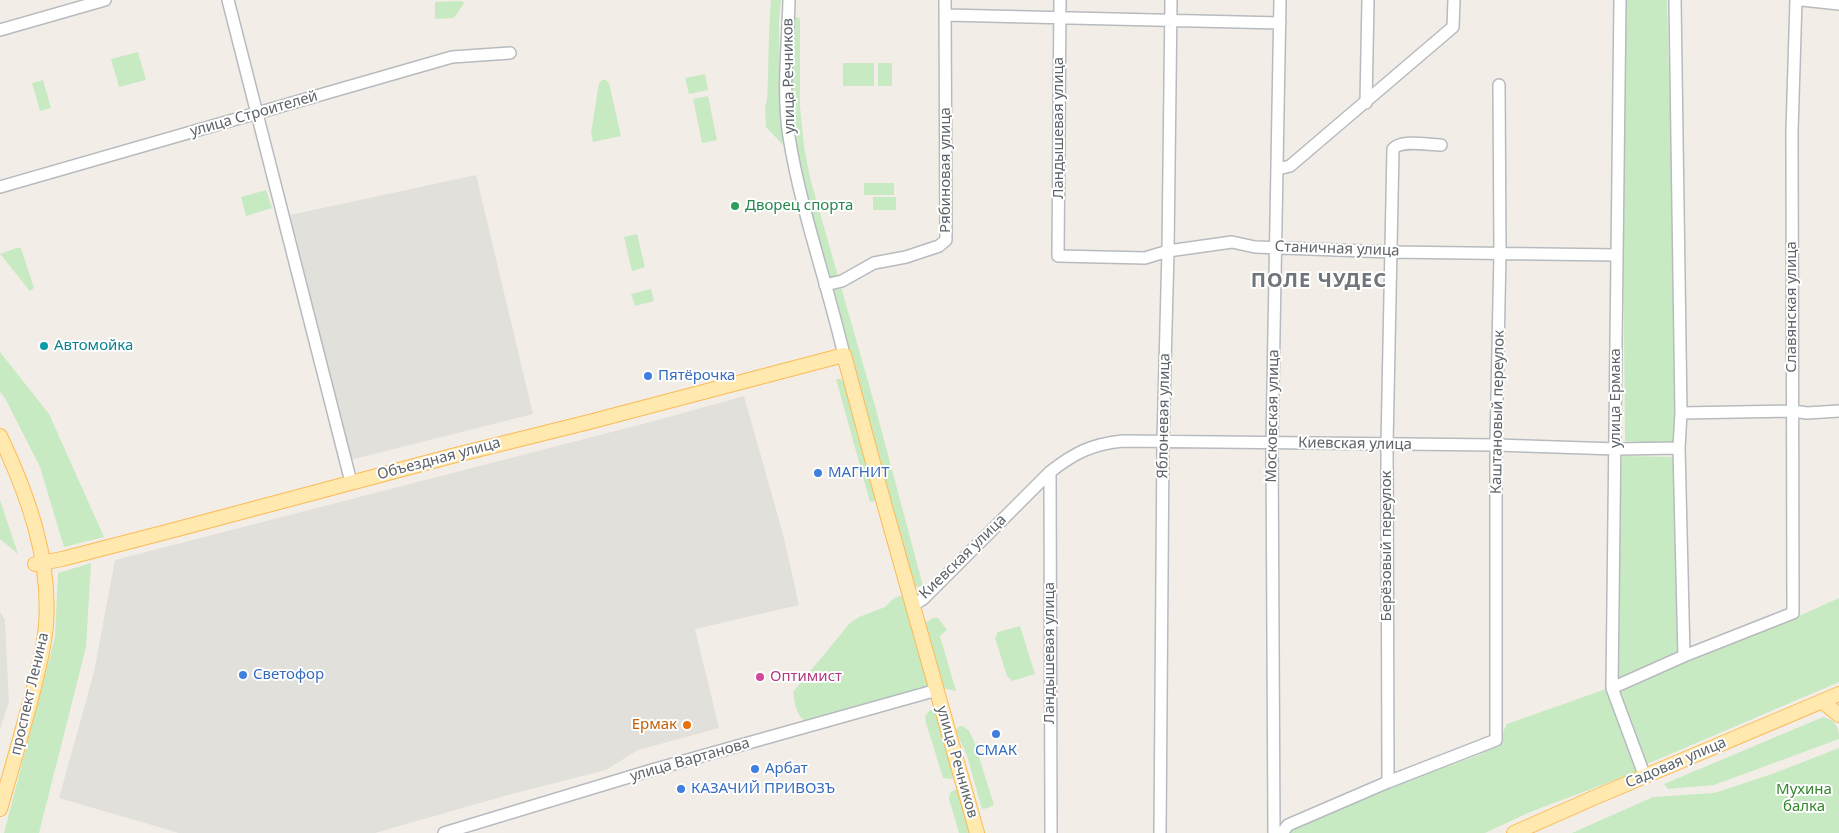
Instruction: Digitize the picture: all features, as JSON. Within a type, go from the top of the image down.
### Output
[{"type":"main road","name":"Объездная улица","points":[[39,563],[844,355]]},
{"type":"main road","name":"улица Речников","points":[[844,355],[976,833]]},
{"type":"main road","name":"проспект Ленина","points":[[0,436],[39,563],[46,612],[44,640],[27,714],[0,809]]},
{"type":"main road","name":"проспект Ленина","points":[[0,454],[10,467]]},
{"type":"main road","name":"проспект Ленина","points":[[0,783],[29,676],[36,638],[39,613],[39,563]]},
{"type":"main road","name":"Садовая улица","points":[[1514,833],[1839,694]]},
{"type":"main road","points":[[1822,701],[1839,716]]},
{"type":"street","points":[[0,30],[105,0]]},
{"type":"street","points":[[228,0],[351,482]]},
{"type":"street","name":"улица Речников","points":[[789,0],[786,82],[789,136],[807,216],[844,355]]},
{"type":"street","name":"Рябиновая улица","points":[[825,285],[842,281],[874,263],[906,257],[939,246],[946,240],[945,0]]},
{"type":"street","name":"Ландышевая улица","points":[[1058,256],[1060,0]]},
{"type":"street","name":"Яблоневая улица","points":[[1160,833],[1163,442],[1168,251],[1171,0]]},
{"type":"street","name":"Московская улица","points":[[1274,833],[1272,443],[1280,0]]},
{"type":"street","points":[[1366,103],[1368,0]]},
{"type":"street","points":[[1278,169],[1290,166],[1453,27],[1454,0]]},
{"type":"street","name":"улица Ермака","points":[[1620,0],[1612,688],[1645,777]]},
{"type":"street","points":[[1612,688],[1684,656],[1679,448],[1681,413],[1674,0]]},
{"type":"street","name":"Славянская улица","points":[[1684,656],[1793,613],[1792,131],[1796,0]]},
{"type":"street","points":[[1802,0],[1839,4]]},
{"type":"street","points":[[946,15],[1280,23]]},
{"type":"street","name":"улица Строителей","points":[[0,187],[452,57],[510,53]]},
{"type":"street","name":"Каштановый переулок","points":[[1388,782],[1496,740],[1496,445],[1500,253],[1499,85]]},
{"type":"street","name":"Берёзовый переулок","points":[[1388,782],[1387,444],[1393,150],[1396,145],[1403,144],[1441,145]]},
{"type":"street","name":"Станичная улица","points":[[1058,256],[1145,258],[1168,251],[1232,242],[1255,247],[1391,252],[1617,255]]},
{"type":"street","points":[[1681,413],[1793,411],[1807,413],[1839,411]]},
{"type":"street","name":"Киевская улица","points":[[912,605],[923,599],[1050,472],[1070,457],[1100,444],[1123,440],[1496,445],[1616,449],[1679,448]]},
{"type":"street","name":"Ландышевая улица","points":[[1050,472],[1050,833]]},
{"type":"street","name":"улица Вартанова","points":[[444,833],[652,770],[937,690]]},
{"type":"street","points":[[1282,833],[1288,825],[1388,782]]},
{"type":"shaded area","points":[[476,175],[533,414],[350,460],[290,215]]},
{"type":"shaded area","points":[[744,396],[783,534],[799,605],[695,629],[719,728],[638,750],[606,770],[508,795],[375,833],[179,833],[59,798],[94,672],[115,560]]},
{"type":"shaded area","points":[[0,612],[5,620],[9,702],[0,729]]},
{"type":"green space","points":[[771,0],[781,0],[779,21],[780,105],[786,141],[782,144],[766,127],[765,107],[767,100]]},
{"type":"green space","points":[[1621,0],[1667,0],[1673,230],[1675,444],[1625,441]]},
{"type":"green space","points":[[462,1],[464,3],[454,18],[435,19],[435,2]]},
{"type":"green space","points":[[800,18],[800,107],[810,178],[875,406],[923,586],[914,587],[846,338],[817,243],[796,159],[789,83],[790,19]]},
{"type":"green space","points":[[138,52],[146,80],[119,87],[111,59]]},
{"type":"green space","points":[[843,63],[874,63],[874,86],[843,86]]},
{"type":"green space","points":[[878,63],[892,63],[892,86],[878,86]]},
{"type":"green space","points":[[705,74],[708,90],[689,94],[685,78]]},
{"type":"green space","points":[[43,80],[51,108],[40,111],[32,83]]},
{"type":"green space","points":[[602,80],[606,80],[609,83],[621,136],[593,142],[591,133],[599,83]]},
{"type":"green space","points":[[708,96],[717,140],[702,143],[693,99]]},
{"type":"green space","points":[[864,183],[894,183],[894,195],[864,195]]},
{"type":"green space","points":[[266,190],[272,208],[246,216],[241,197]]},
{"type":"green space","points":[[873,197],[896,197],[896,210],[873,210]]},
{"type":"green space","points":[[637,234],[645,267],[632,271],[624,237]]},
{"type":"green space","points":[[21,248],[34,288],[30,291],[0,254]]},
{"type":"green space","points":[[651,289],[654,301],[635,306],[631,294]]},
{"type":"green space","points":[[0,352],[49,414],[104,537],[64,547],[40,467],[5,398],[0,392]]},
{"type":"green space","points":[[836,379],[841,379],[845,385],[853,408],[879,496],[875,501],[870,502]]},
{"type":"green space","points":[[1622,456],[1678,457],[1678,653],[1616,683]]},
{"type":"green space","points":[[0,500],[18,554],[0,539]]},
{"type":"green space","points":[[91,563],[86,647],[39,833],[4,833],[55,637],[58,573]]},
{"type":"green space","points":[[907,594],[932,688],[808,722],[804,720],[797,710],[793,692],[850,623],[859,617],[885,607],[894,598]]},
{"type":"green space","points":[[1839,598],[1839,682],[1647,764],[1619,690],[1682,661],[1799,616]]},
{"type":"green space","points":[[933,618],[938,618],[947,630],[940,636],[956,691],[941,688],[925,623]]},
{"type":"green space","points":[[1020,626],[1035,674],[1012,681],[1007,676],[995,638],[998,632]]},
{"type":"green space","points":[[1606,689],[1639,771],[1530,812],[1485,833],[1287,833],[1323,814],[1361,798],[1479,755],[1497,744],[1507,724]]},
{"type":"green space","points":[[930,710],[934,710],[937,714],[955,776],[951,779],[943,778],[926,723],[925,716]]},
{"type":"green space","points":[[1823,717],[1831,720],[1836,725],[1839,739],[1714,785],[1668,789],[1664,784]]},
{"type":"green space","points":[[963,726],[969,731],[974,741],[994,805],[988,808],[982,809],[967,756],[956,731],[958,727]]},
{"type":"green space","name":"Мухина балка","points":[[1839,748],[1839,833],[1572,833],[1653,797],[1714,793],[1772,774]]},
{"type":"green space","points":[[958,790],[973,833],[959,833],[949,799],[950,793]]},
{"type":"place","name":"Дворец спорта","points":[[735,206]]},
{"type":"place","name":"Автомойка","points":[[44,346]]},
{"type":"place","name":"Пятёрочка","points":[[648,376]]},
{"type":"place","name":"МАГНИТ","points":[[818,473]]},
{"type":"place","name":"Светофор","points":[[243,675]]},
{"type":"place","name":"Оптимист","points":[[760,677]]},
{"type":"place","name":"Ермак","points":[[687,725]]},
{"type":"place","name":"СМАК","points":[[996,734]]},
{"type":"place","name":"Арбат","points":[[755,769]]},
{"type":"place","name":"КАЗАЧИЙ ПРИВОЗЪ","points":[[681,789]]},
{"type":"district","name":"ПОЛЕ ЧУДЕС","points":[[1319,281]]}]
